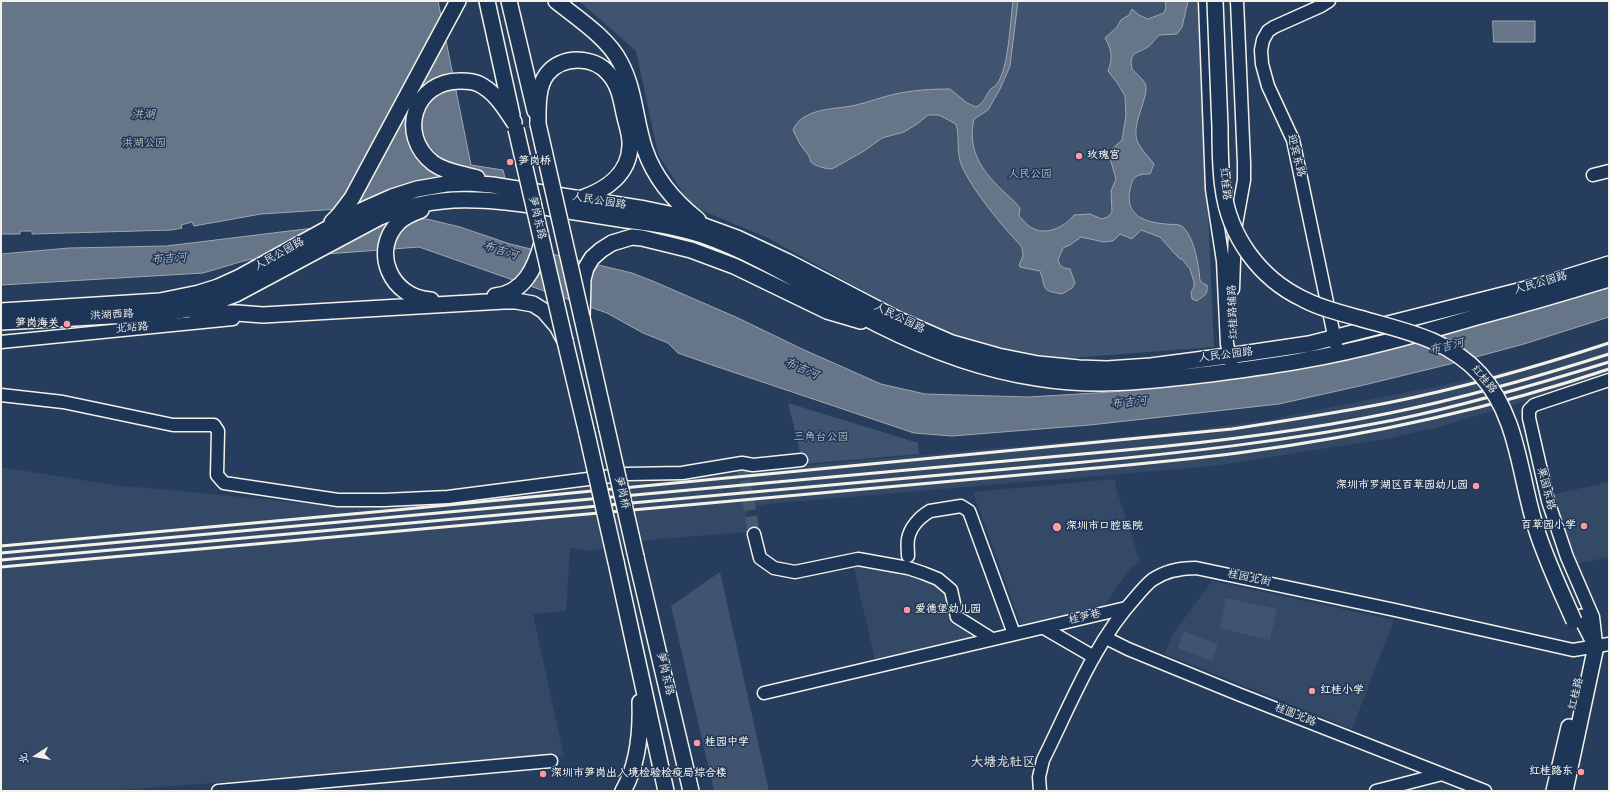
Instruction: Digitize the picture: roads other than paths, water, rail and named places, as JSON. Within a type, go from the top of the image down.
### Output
[{"type":"main road","points":[[321,233],[339,215],[352,198],[458,1]]},
{"type":"main road","name":"笋岗东路","points":[[487,1],[586,434]]},
{"type":"main road","name":"笋岗东路","points":[[509,1],[607,429]]},
{"type":"main road","points":[[556,1],[606,43],[619,60],[628,77],[645,149],[652,167],[660,181],[672,196],[682,207],[704,225]]},
{"type":"main road","name":"红桂路","points":[[1215,1],[1223,189],[1231,221],[1238,238],[1255,262],[1288,291],[1321,306],[1426,338],[1458,354],[1480,374],[1497,396],[1509,422],[1535,525],[1551,567],[1577,619],[1597,646],[1565,791]]},
{"type":"main road","name":"红桂路","points":[[1224,1],[1230,180],[1236,207],[1243,228],[1260,254],[1276,270],[1296,286],[1316,296],[1338,304],[1414,324],[1431,331],[1464,348],[1478,359],[1490,373],[1509,401],[1515,414],[1548,536],[1577,619]]},
{"type":"main road","points":[[538,124],[541,87],[547,74],[558,65],[571,60],[586,60],[599,65],[609,74],[617,86],[631,145],[628,158],[622,171],[611,183],[600,191],[580,199]]},
{"type":"main road","points":[[492,185],[481,179],[446,170],[435,164],[426,156],[418,144],[414,131],[414,118],[418,107],[424,97],[440,85],[456,80],[477,83],[486,88],[503,106],[515,125]]},
{"type":"main road","name":"人民公园路","points":[[220,293],[321,233],[374,204],[417,189],[446,184],[469,183],[492,185],[510,195],[700,234],[779,270],[880,325],[940,353],[996,371],[1072,383],[1109,384],[1144,382],[1307,360],[1337,346],[1609,264]]},
{"type":"main road","name":"人民公园路","points":[[220,293],[236,294],[380,217],[405,207],[424,202],[510,195],[580,199],[666,214],[704,225],[788,262],[897,319],[952,343],[975,350],[1038,364],[1094,369],[1151,366],[1232,356],[1337,346],[1461,322],[1609,279]]},
{"type":"main road","points":[[442,200],[408,215],[394,228],[386,248],[387,267],[396,283],[404,292],[412,296],[432,300],[516,301],[533,304],[548,316],[557,326],[565,342]]},
{"type":"main road","points":[[582,318],[583,279],[586,268],[592,258],[612,243],[632,237],[691,250],[734,266],[828,311],[847,318],[880,325]]},
{"type":"main road","points":[[165,313],[237,313],[263,315],[460,301],[497,296],[515,290],[522,284],[531,272],[542,243]]},
{"type":"main road","name":"洪湖西路","points":[[1,311],[160,301],[199,293],[220,293]]},
{"type":"main road","name":"洪湖西路","points":[[1,322],[165,313],[201,307],[220,293]]},
{"type":"main road","name":"笋岗桥","points":[[607,429],[636,557]]},
{"type":"main road","name":"笋岗桥","points":[[586,434],[616,562],[639,671]]},
{"type":"main road","name":"笋岗东路","points":[[636,557],[691,791]]},
{"type":"main road","name":"红桂路","points":[[1554,791],[1582,672],[1597,646]]},
{"type":"main road","points":[[639,671],[666,791]]},
{"type":"main road","points":[[623,791],[633,768],[636,753],[640,706],[639,671]]},
{"type":"street","name":"红桂路辅路","points":[[1205,1],[1212,189],[1224,260],[1227,344],[1232,356]]},
{"type":"street","name":"红桂路辅路","points":[[1233,371],[1232,274],[1235,230],[1244,180],[1237,1]]},
{"type":"street","name":"迎宾东路","points":[[1329,1],[1322,6],[1268,31],[1261,50],[1262,64],[1268,86],[1293,140],[1337,346]]},
{"type":"street","points":[[1593,175],[1609,171]]},
{"type":"street","name":"北站路","points":[[1,342],[263,315]]},
{"type":"street","name":"果园东路","points":[[1597,646],[1593,617],[1564,550],[1548,501],[1539,469],[1529,418],[1529,410],[1534,405],[1609,380]]},
{"type":"street","points":[[1,395],[63,402],[172,425],[214,425],[218,431],[217,475],[224,483],[338,500],[448,497],[627,474],[682,473],[742,463],[753,466],[801,460]]},
{"type":"street","points":[[908,556],[908,539],[913,526],[927,513],[930,511],[961,506],[969,511],[1014,634]]},
{"type":"street","points":[[754,534],[760,558],[774,568],[795,572],[858,559],[908,568],[938,579],[951,590],[957,617],[992,640]]},
{"type":"street","name":"桂园北街","points":[[1040,791],[1039,777],[1043,760],[1094,657],[1126,608],[1152,580],[1177,569],[1196,568],[1395,610],[1573,650],[1597,646]]},
{"type":"street","name":"桂笋巷","points":[[764,693],[1126,608]]},
{"type":"street","points":[[1044,628],[1094,657]]},
{"type":"street","name":"桂圆北路","points":[[1106,638],[1128,649],[1238,694],[1485,791]]},
{"type":"street","points":[[218,791],[551,761]]},
{"type":"street","points":[[1376,791],[1442,774]]},
{"type":"water","name":"洪湖","points":[[1,1],[438,1],[471,165],[503,170],[510,198],[261,214],[194,226],[192,222],[181,225],[182,228],[172,230],[32,234],[32,231],[20,231],[20,234],[1,234]]},
{"type":"water","points":[[1013,1],[1018,1],[1010,66],[1000,89],[988,110],[974,119],[972,140],[974,149],[982,167],[994,182],[1020,208],[1019,216],[1032,228],[1047,231],[1062,226],[1074,215],[1090,214],[1102,219],[1108,217],[1112,212],[1111,191],[1116,179],[1110,158],[1112,149],[1122,140],[1126,116],[1125,96],[1108,71],[1111,62],[1111,54],[1105,38],[1117,27],[1121,20],[1129,15],[1132,9],[1139,15],[1148,19],[1164,13],[1166,7],[1165,1],[1188,1],[1182,27],[1177,34],[1159,35],[1148,47],[1134,54],[1132,59],[1132,69],[1142,79],[1146,86],[1145,96],[1137,123],[1137,139],[1140,146],[1154,164],[1150,174],[1140,175],[1133,179],[1129,192],[1129,201],[1135,214],[1141,218],[1156,223],[1180,225],[1187,232],[1196,254],[1200,280],[1207,285],[1206,293],[1197,301],[1192,299],[1191,292],[1194,287],[1194,282],[1190,269],[1160,237],[1141,230],[1132,239],[1120,234],[1113,241],[1104,242],[1081,237],[1063,248],[1058,260],[1062,267],[1070,269],[1075,283],[1072,288],[1062,294],[1047,290],[1040,271],[1020,267],[1019,265],[1023,256],[1022,247],[988,207],[966,174],[961,164],[958,149],[956,124],[939,115],[928,115],[904,132],[882,138],[864,151],[832,169],[815,165],[811,162],[793,130],[804,117],[812,113],[856,105],[895,94],[929,90],[950,89],[967,103],[976,107],[983,102],[991,89],[997,84],[1004,67],[1007,56]]},
{"type":"water","points":[[1493,21],[1535,21],[1535,42],[1494,42]]},
{"type":"water","name":"布吉河","points":[[388,219],[427,219],[460,227],[510,244],[632,273],[738,318],[802,349],[881,384],[925,394],[1028,397],[1112,392],[1265,373],[1393,347],[1558,303],[1609,285],[1609,317],[1524,344],[1450,364],[1279,404],[1090,425],[952,436],[914,433],[678,353],[668,343],[643,333],[607,313],[419,247],[247,260],[203,273],[1,285],[1,254],[69,248],[166,246]]},
{"type":"tunnel","points":[[742,463],[754,534]]},
{"type":"railway","points":[[1,546],[396,510],[1232,429],[1349,410],[1443,391],[1609,343]]},
{"type":"railway","points":[[1,553],[1226,440],[1292,431],[1445,401],[1555,371],[1609,354]]},
{"type":"railway","points":[[1,560],[1074,463],[1234,446],[1394,420],[1448,408],[1502,394],[1609,362]]},
{"type":"railway","points":[[1,567],[1218,456],[1379,430],[1425,420],[1518,397],[1609,369]]},
{"type":"place","name":"玫瑰宫","points":[[1079,156]]},
{"type":"place","name":"笋岗桥","points":[[510,162]]},
{"type":"place","name":"笋岗海关","points":[[67,324]]},
{"type":"place","name":"深圳市罗湖区百草园幼儿园","points":[[1476,486]]},
{"type":"place","name":"百草园小学","points":[[1584,526]]},
{"type":"place","name":"深圳市口腔医院","points":[[1057,527]]},
{"type":"place","name":"爱德堡幼儿园","points":[[907,610]]},
{"type":"place","name":"红桂小学","points":[[1312,691]]},
{"type":"place","name":"桂园中学","points":[[697,743]]},
{"type":"place","name":"红桂路东","points":[[1581,772]]},
{"type":"place","name":"深圳市笋岗出入境检验检疫局综合楼","points":[[543,774]]},
{"type":"district","name":"大塘龙社区","points":[[1003,764]]},
{"type":"park label","name":"洪湖公园","points":[[144,144]]},
{"type":"park label","name":"人民公园","points":[[1030,175]]},
{"type":"park label","name":"三角台公园","points":[[821,438]]}]
